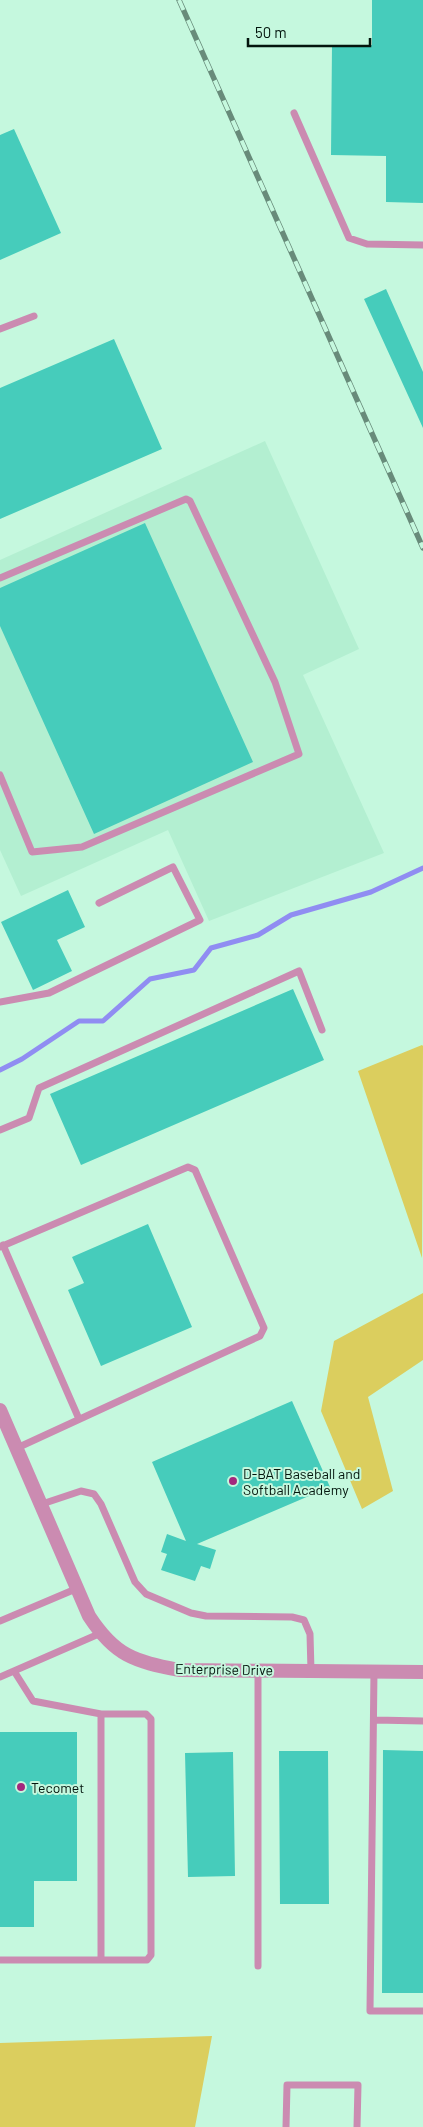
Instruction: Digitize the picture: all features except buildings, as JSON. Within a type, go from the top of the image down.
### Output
[{"type":"street","name":"Enterprise Drive","points":[[0,1410],[90,1616],[100,1633],[117,1650],[143,1663],[179,1670],[423,1672]]},
{"type":"lane","points":[[294,113],[349,238],[367,244],[423,245]]},
{"type":"lane","points":[[0,329],[34,316]]},
{"type":"lane","points":[[0,578],[186,499],[190,501],[276,682],[299,754],[82,847],[32,852],[0,775]]},
{"type":"lane","points":[[0,1002],[49,993],[200,920],[173,867],[99,903]]},
{"type":"lane","points":[[0,1130],[29,1118],[39,1088],[299,971],[322,1030]]},
{"type":"lane","points":[[17,1448],[80,1419],[260,1336],[263,1332],[264,1328],[195,1170],[188,1167],[2,1246],[80,1419]]},
{"type":"lane","points":[[42,1504],[82,1491],[94,1494],[101,1504],[135,1582],[146,1594],[191,1613],[206,1616],[292,1617],[304,1620],[310,1634],[311,1671]]},
{"type":"lane","points":[[0,1622],[78,1588]]},
{"type":"lane","points":[[0,1677],[100,1633]]},
{"type":"lane","points":[[258,1670],[258,1966]]},
{"type":"lane","points":[[374,1671],[375,1720],[370,2011],[423,2011]]},
{"type":"lane","points":[[0,1960],[147,1960],[151,1955],[151,1719],[146,1714],[100,1714],[33,1701],[14,1672]]},
{"type":"lane","points":[[100,1714],[100,1960]]},
{"type":"lane","points":[[375,1720],[423,1721]]},
{"type":"lane","points":[[286,2127],[287,2085],[358,2085],[357,2127]]},
{"type":"shaded area","points":[[265,441],[359,649],[303,675],[384,853],[209,921],[168,830],[21,896],[0,850],[0,560]]},
{"type":"shaded area","points":[[423,1046],[422,1258],[358,1071]]},
{"type":"shaded area","points":[[423,1293],[423,1360],[368,1397],[393,1491],[362,1509],[321,1411],[334,1341]]},
{"type":"shaded area","points":[[212,2036],[195,2127],[0,2127],[0,2043]]},
{"type":"waterway","points":[[0,1070],[22,1059],[79,1021],[103,1021],[150,979],[194,970],[211,948],[258,935],[291,915],[371,892],[423,868]]},
{"type":"railway","points":[[179,0],[423,548]]},
{"type":"place","name":"D-BAT Baseball and Softball Academy","points":[[233,1481]]},
{"type":"place","name":"Tecomet","points":[[21,1787]]}]
